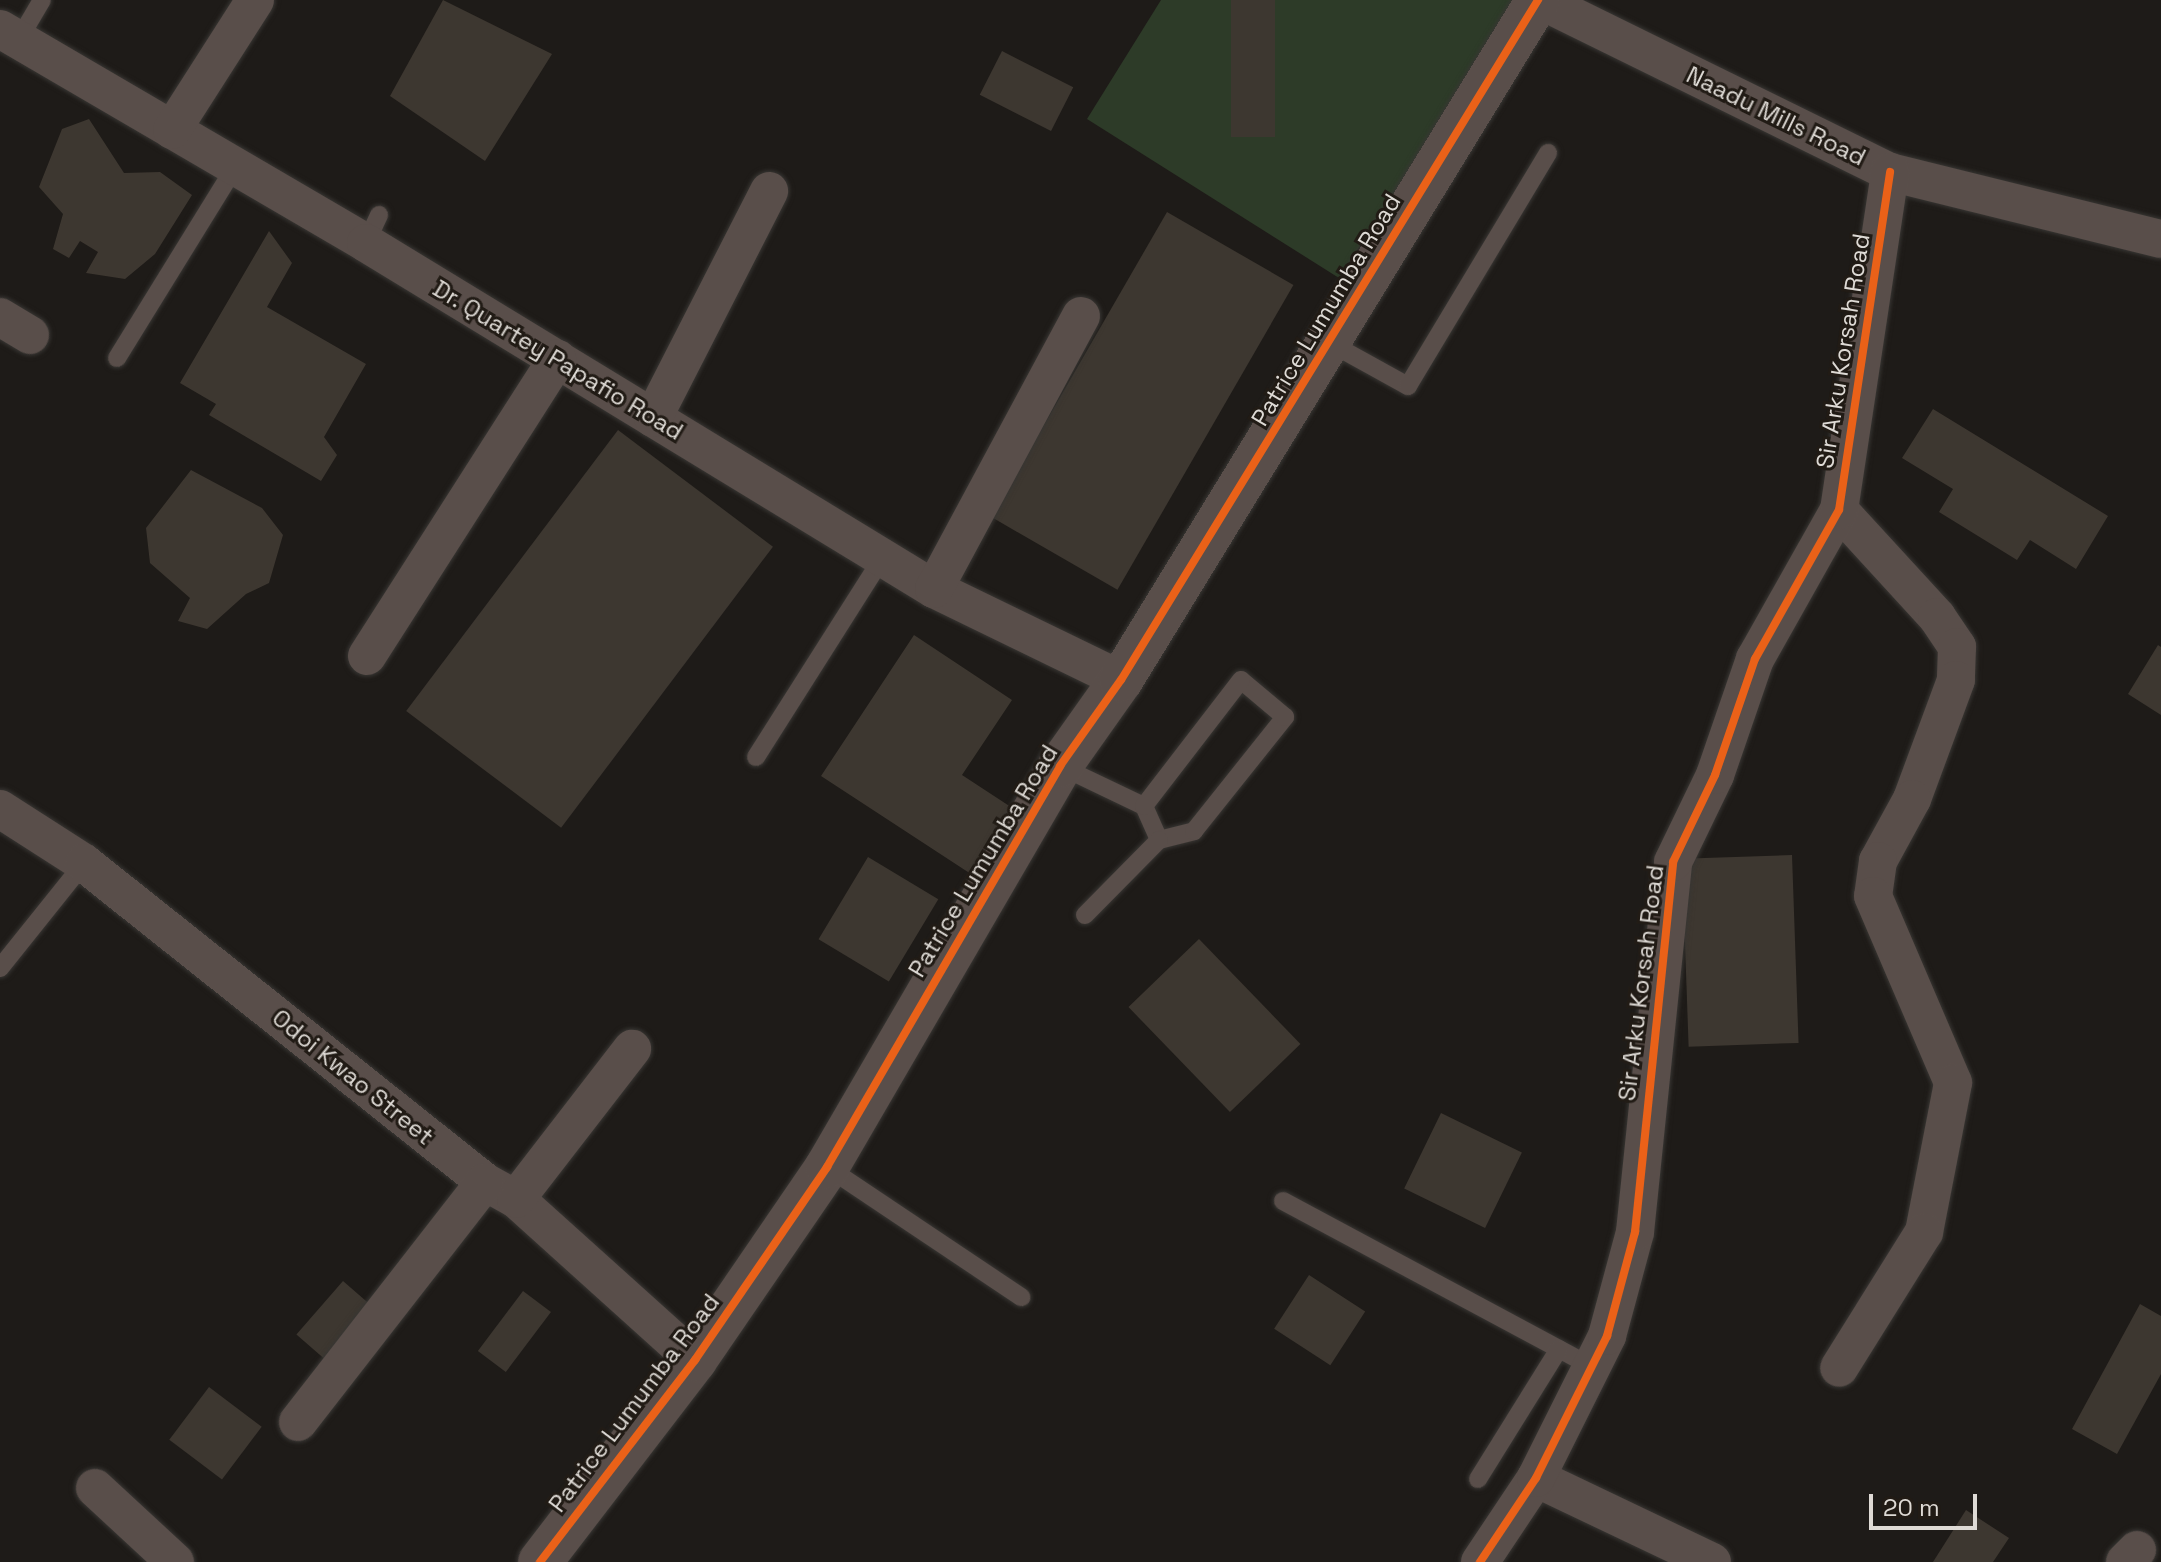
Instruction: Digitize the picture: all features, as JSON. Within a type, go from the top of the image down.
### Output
[{"type":"street","points":[[172,130],[255,0]]},
{"type":"street","name":"Naadu Mills Road","points":[[1539,0],[1890,172],[2161,239]]},
{"type":"street","name":"Patrice Lumumba Road","points":[[540,1562],[695,1360],[827,1167],[1060,766],[1121,680],[1539,0]]},
{"type":"street","name":"Dr. Quartey Papafio Road","points":[[10,34],[235,167],[372,229],[557,359],[934,589],[1121,680]]},
{"type":"street","name":"Sir Arku Korsah Road","points":[[1480,1562],[1536,1478],[1607,1336],[1635,1232],[1673,862],[1715,775],[1755,659],[1839,510],[1890,172]]},
{"type":"street","points":[[653,418],[769,191]]},
{"type":"street","points":[[934,589],[1081,316]]},
{"type":"street","points":[[367,656],[557,359]]},
{"type":"street","points":[[1839,510],[1937,617],[1957,647],[1956,680],[1912,799],[1878,861],[1873,896],[1953,1083],[1924,1232],[1839,1368]]},
{"type":"street","name":"Odoi Kwao Street","points":[[0,809],[84,863],[501,1191],[695,1360]]},
{"type":"street","points":[[298,1422],[501,1191],[632,1049]]},
{"type":"street","points":[[1536,1478],[1712,1562]]},
{"type":"street","points":[[95,1488],[175,1562]]},
{"type":"lane","points":[[10,34],[42,0]]},
{"type":"lane","points":[[1330,343],[1408,386],[1548,153]]},
{"type":"lane","points":[[117,358],[235,167]]},
{"type":"lane","points":[[756,757],[883,557]]},
{"type":"lane","points":[[1085,915],[1159,840],[1194,831],[1285,717],[1241,680],[1144,806]]},
{"type":"lane","points":[[1060,766],[1144,806],[1159,840]]},
{"type":"lane","points":[[0,968],[84,863]]},
{"type":"lane","points":[[827,1167],[1021,1297]]},
{"type":"lane","points":[[1283,1201],[1592,1367]]},
{"type":"lane","points":[[1478,1479],[1559,1349]]},
{"type":"green space","points":[[1161,0],[1521,0],[1339,278],[1087,119]]},
{"type":"building","points":[[443,0],[552,54],[485,161],[390,96]]},
{"type":"building","points":[[1231,0],[1275,0],[1275,137],[1231,137]]},
{"type":"building","points":[[1002,51],[1073,87],[1051,131],[980,95]]},
{"type":"building","points":[[89,119],[124,173],[160,172],[192,195],[155,254],[125,279],[86,273],[98,252],[80,241],[69,258],[53,249],[63,214],[39,187],[62,129]]},
{"type":"building","points":[[1167,212],[1293,285],[1117,590],[991,517]]},
{"type":"building","points":[[269,231],[292,263],[267,307],[366,364],[324,437],[337,455],[321,481],[209,415],[216,404],[180,383]]},
{"type":"building","points":[[1933,409],[2108,516],[2076,569],[2030,540],[2017,560],[1939,512],[1953,489],[1902,458]]},
{"type":"building","points":[[618,430],[773,547],[561,828],[406,711]]},
{"type":"building","points":[[191,470],[262,508],[283,535],[269,583],[246,594],[207,629],[178,621],[190,598],[150,563],[146,528]]},
{"type":"building","points":[[914,635],[1012,700],[962,775],[1017,811],[974,876],[821,776]]},
{"type":"building","points":[[2158,645],[2161,647],[2161,715],[2128,694]]},
{"type":"building","points":[[1792,855],[1799,1043],[1689,1047],[1682,859]]},
{"type":"building","points":[[868,857],[938,899],[889,982],[819,939]]},
{"type":"building","points":[[1199,939],[1300,1044],[1230,1112],[1129,1007]]},
{"type":"building","points":[[1441,1113],[1522,1152],[1485,1228],[1404,1188]]},
{"type":"building","points":[[1309,1275],[1365,1311],[1330,1365],[1274,1329]]},
{"type":"building","points":[[343,1281],[379,1312],[333,1366],[296,1335]]},
{"type":"building","points":[[523,1291],[551,1312],[506,1372],[478,1351]]},
{"type":"building","points":[[2140,1304],[2161,1316],[2161,1374],[2117,1454],[2072,1429]]},
{"type":"building","points":[[209,1387],[262,1427],[222,1479],[169,1440]]},
{"type":"building","points":[[1966,1510],[2009,1538],[1993,1562],[1933,1562]]},
{"type":"cycle path","points":[[540,1562],[695,1360],[827,1167],[1060,766],[1121,680],[1538,0]]},
{"type":"cycle path","points":[[1480,1562],[1536,1478],[1607,1336],[1635,1232],[1673,862],[1715,775],[1755,659],[1839,510],[1890,172]]}]
